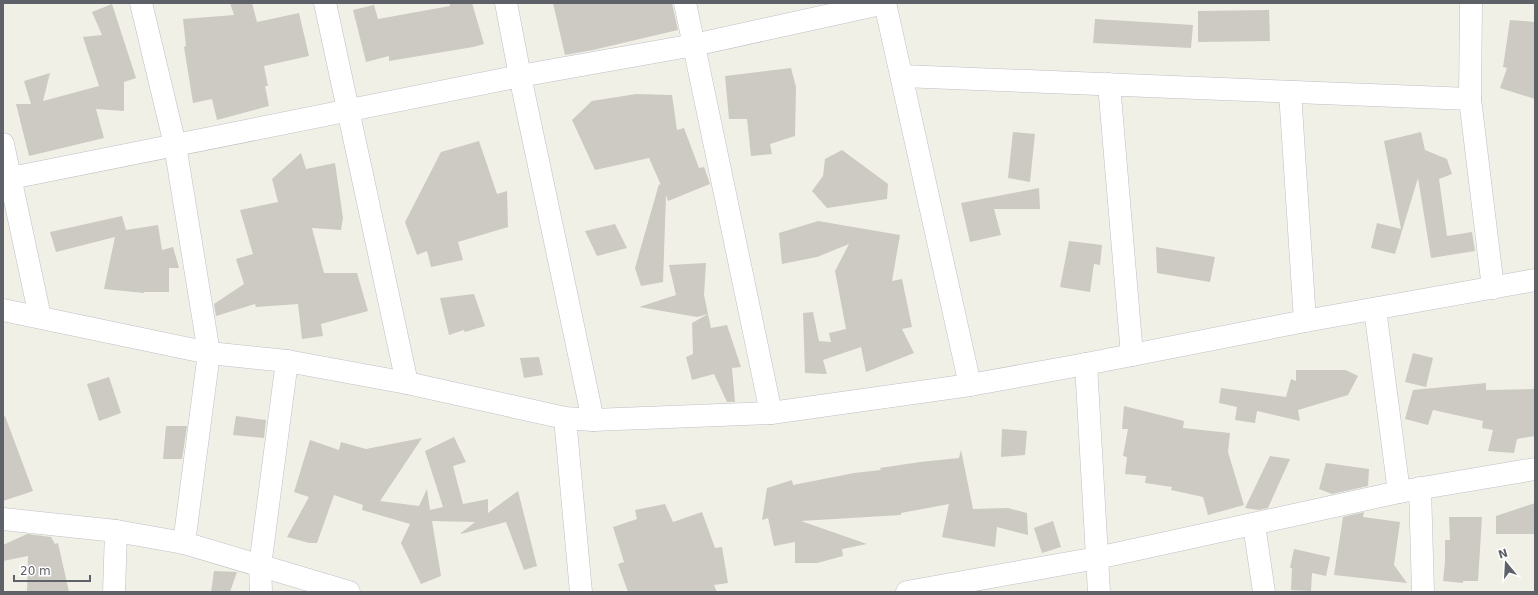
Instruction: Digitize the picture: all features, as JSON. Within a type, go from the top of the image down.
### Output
[{"type":"street","points":[[141,3],[175,145],[209,353],[184,543]]},
{"type":"street","points":[[325,3],[407,383]]},
{"type":"street","points":[[506,3],[520,76],[593,420]]},
{"type":"street","points":[[685,3],[771,413]]},
{"type":"street","points":[[11,178],[520,76],[694,45],[885,3],[970,385]]},
{"type":"street","points":[[1471,3],[1470,99],[1493,288]]},
{"type":"street","points":[[902,76],[1470,99]]},
{"type":"street","points":[[1109,84],[1132,355]]},
{"type":"street","points":[[1290,92],[1305,321]]},
{"type":"street","points":[[3,144],[40,317]]},
{"type":"street","points":[[3,310],[209,353],[287,361],[407,383],[565,418],[593,420],[771,413],[970,385],[1305,321],[1535,280]]},
{"type":"street","points":[[1375,309],[1399,492]]},
{"type":"street","points":[[261,592],[260,566],[287,361]]},
{"type":"street","points":[[1086,364],[1099,592]]},
{"type":"street","points":[[565,418],[581,592]]},
{"type":"street","points":[[907,592],[1097,558],[1254,525],[1399,492],[1535,469]]},
{"type":"street","points":[[1420,488],[1423,592]]},
{"type":"street","points":[[3,519],[116,531],[184,543],[350,592]]},
{"type":"street","points":[[1254,525],[1264,592]]},
{"type":"street","points":[[114,592],[116,531]]},
{"type":"building","points":[[230,3],[252,3],[257,22],[299,13],[309,56],[264,66],[268,86],[265,86],[269,106],[217,120],[212,99],[193,103],[184,47],[186,46],[183,19],[234,15]]},
{"type":"building","points":[[450,3],[472,3],[484,44],[389,61],[389,56],[366,62],[353,10],[374,5],[378,19],[450,6]]},
{"type":"building","points":[[553,3],[672,3],[678,30],[565,55]]},
{"type":"building","points":[[112,4],[136,78],[124,82],[124,111],[96,109],[104,138],[29,156],[16,104],[31,104],[24,81],[50,73],[43,101],[99,86],[83,37],[102,35],[92,12]]},
{"type":"building","points":[[1269,10],[1270,41],[1198,42],[1198,11]]},
{"type":"building","points":[[1095,19],[1193,25],[1191,48],[1093,43]]},
{"type":"building","points":[[1510,20],[1535,22],[1535,99],[1500,88],[1507,68],[1503,67]]},
{"type":"building","points":[[791,68],[796,87],[795,136],[770,144],[772,154],[751,156],[747,119],[729,119],[725,76]]},
{"type":"building","points":[[636,94],[672,95],[677,130],[684,128],[699,168],[704,167],[710,184],[668,201],[666,195],[663,282],[641,286],[635,268],[659,184],[661,185],[649,158],[595,170],[572,120],[592,101]]},
{"type":"building","points":[[1013,132],[1035,134],[1030,182],[1008,178]]},
{"type":"building","points":[[1421,132],[1425,150],[1447,159],[1452,174],[1439,179],[1447,236],[1472,232],[1475,251],[1431,258],[1418,178],[1395,254],[1371,248],[1377,223],[1401,229],[1384,141]]},
{"type":"building","points":[[479,141],[497,194],[507,191],[508,227],[458,242],[463,260],[431,267],[427,251],[417,255],[405,222],[441,152]]},
{"type":"building","points":[[842,150],[888,184],[887,199],[827,208],[812,191],[823,176],[825,159]]},
{"type":"building","points":[[301,153],[306,169],[335,163],[343,218],[341,230],[312,228],[324,273],[357,273],[368,311],[321,324],[323,336],[302,339],[298,304],[256,307],[255,304],[216,316],[214,304],[244,284],[236,259],[253,254],[240,210],[278,202],[272,179]]},
{"type":"building","points":[[1039,188],[1040,209],[994,209],[1001,235],[970,242],[961,203]]},
{"type":"building","points":[[122,216],[126,230],[158,225],[162,250],[173,247],[179,268],[169,268],[169,292],[144,293],[104,289],[115,237],[56,252],[50,232]]},
{"type":"building","points":[[818,221],[900,235],[892,281],[902,279],[912,327],[902,329],[914,353],[866,372],[861,347],[823,360],[827,374],[805,373],[803,313],[813,312],[819,341],[831,342],[829,333],[846,329],[835,271],[849,244],[817,257],[782,264],[779,233]]},
{"type":"building","points":[[615,224],[627,248],[597,256],[585,231]]},
{"type":"building","points":[[1069,241],[1102,245],[1100,265],[1094,264],[1090,292],[1060,287]]},
{"type":"building","points":[[1156,247],[1215,257],[1210,282],[1157,273]]},
{"type":"building","points":[[706,263],[704,295],[711,328],[727,325],[741,367],[732,368],[735,402],[727,402],[714,374],[692,380],[686,357],[693,354],[692,323],[708,314],[697,317],[639,307],[676,295],[669,265]]},
{"type":"building","points":[[474,294],[485,326],[465,332],[464,330],[449,335],[440,298]]},
{"type":"building","points":[[1413,353],[1433,358],[1426,387],[1405,382]]},
{"type":"building","points":[[539,357],[543,375],[524,378],[520,358]]},
{"type":"building","points":[[1296,370],[1346,370],[1358,376],[1348,395],[1298,410],[1300,421],[1257,411],[1255,423],[1235,420],[1237,407],[1219,403],[1221,388],[1286,397],[1291,379],[1296,381]]},
{"type":"building","points":[[109,377],[121,413],[99,421],[87,384]]},
{"type":"building","points":[[1486,383],[1486,390],[1535,389],[1535,436],[1517,439],[1514,453],[1488,451],[1493,430],[1482,428],[1483,421],[1433,410],[1428,425],[1405,419],[1413,390]]},
{"type":"building","points":[[1124,406],[1184,421],[1183,428],[1230,433],[1228,452],[1244,505],[1208,515],[1203,497],[1171,490],[1172,487],[1145,483],[1146,476],[1125,474],[1127,457],[1123,456],[1128,429],[1122,429]]},
{"type":"building","points":[[5,416],[33,491],[3,501],[3,417]]},
{"type":"building","points":[[236,416],[266,420],[264,438],[233,435]]},
{"type":"building","points":[[166,426],[187,426],[182,459],[163,459]]},
{"type":"building","points":[[1002,429],[1027,431],[1025,455],[1001,457]]},
{"type":"building","points":[[454,437],[466,462],[453,466],[463,504],[488,499],[488,513],[518,491],[537,566],[524,570],[506,522],[461,534],[475,522],[432,521],[441,576],[421,584],[401,543],[410,524],[362,510],[363,505],[334,495],[317,543],[309,543],[287,537],[309,497],[294,492],[310,440],[339,450],[341,442],[366,449],[422,438],[380,501],[419,506],[427,489],[430,510],[443,507],[425,451]]},
{"type":"building","points":[[961,450],[973,509],[1008,508],[1027,513],[1028,535],[997,527],[995,547],[942,537],[949,504],[901,513],[901,515],[801,521],[867,544],[842,549],[843,556],[817,563],[795,563],[795,542],[774,546],[768,518],[762,520],[767,488],[792,480],[793,485],[854,473],[881,470],[880,468],[959,458]]},
{"type":"building","points":[[1270,456],[1290,459],[1268,508],[1259,510],[1245,508]]},
{"type":"building","points":[[1326,463],[1369,469],[1368,486],[1332,494],[1319,489]]},
{"type":"building","points":[[1535,503],[1535,534],[1496,534],[1496,516]]},
{"type":"building","points":[[665,504],[673,522],[702,512],[715,548],[722,547],[728,583],[714,585],[717,592],[628,592],[618,564],[624,562],[613,527],[637,519],[635,510]]},
{"type":"building","points":[[1364,512],[1363,517],[1400,522],[1394,565],[1407,583],[1334,575],[1343,517]]},
{"type":"building","points":[[1449,517],[1482,517],[1478,581],[1463,581],[1463,583],[1443,581],[1445,540],[1450,540]]},
{"type":"building","points":[[1053,521],[1061,547],[1042,553],[1034,528]]},
{"type":"building","points":[[27,534],[51,537],[55,544],[58,543],[69,592],[27,592],[28,556],[3,561],[3,545]]},
{"type":"building","points":[[1294,549],[1330,557],[1326,576],[1312,573],[1311,591],[1291,590],[1292,568],[1290,568]]},
{"type":"building","points":[[214,571],[237,572],[230,592],[211,592]]}]
